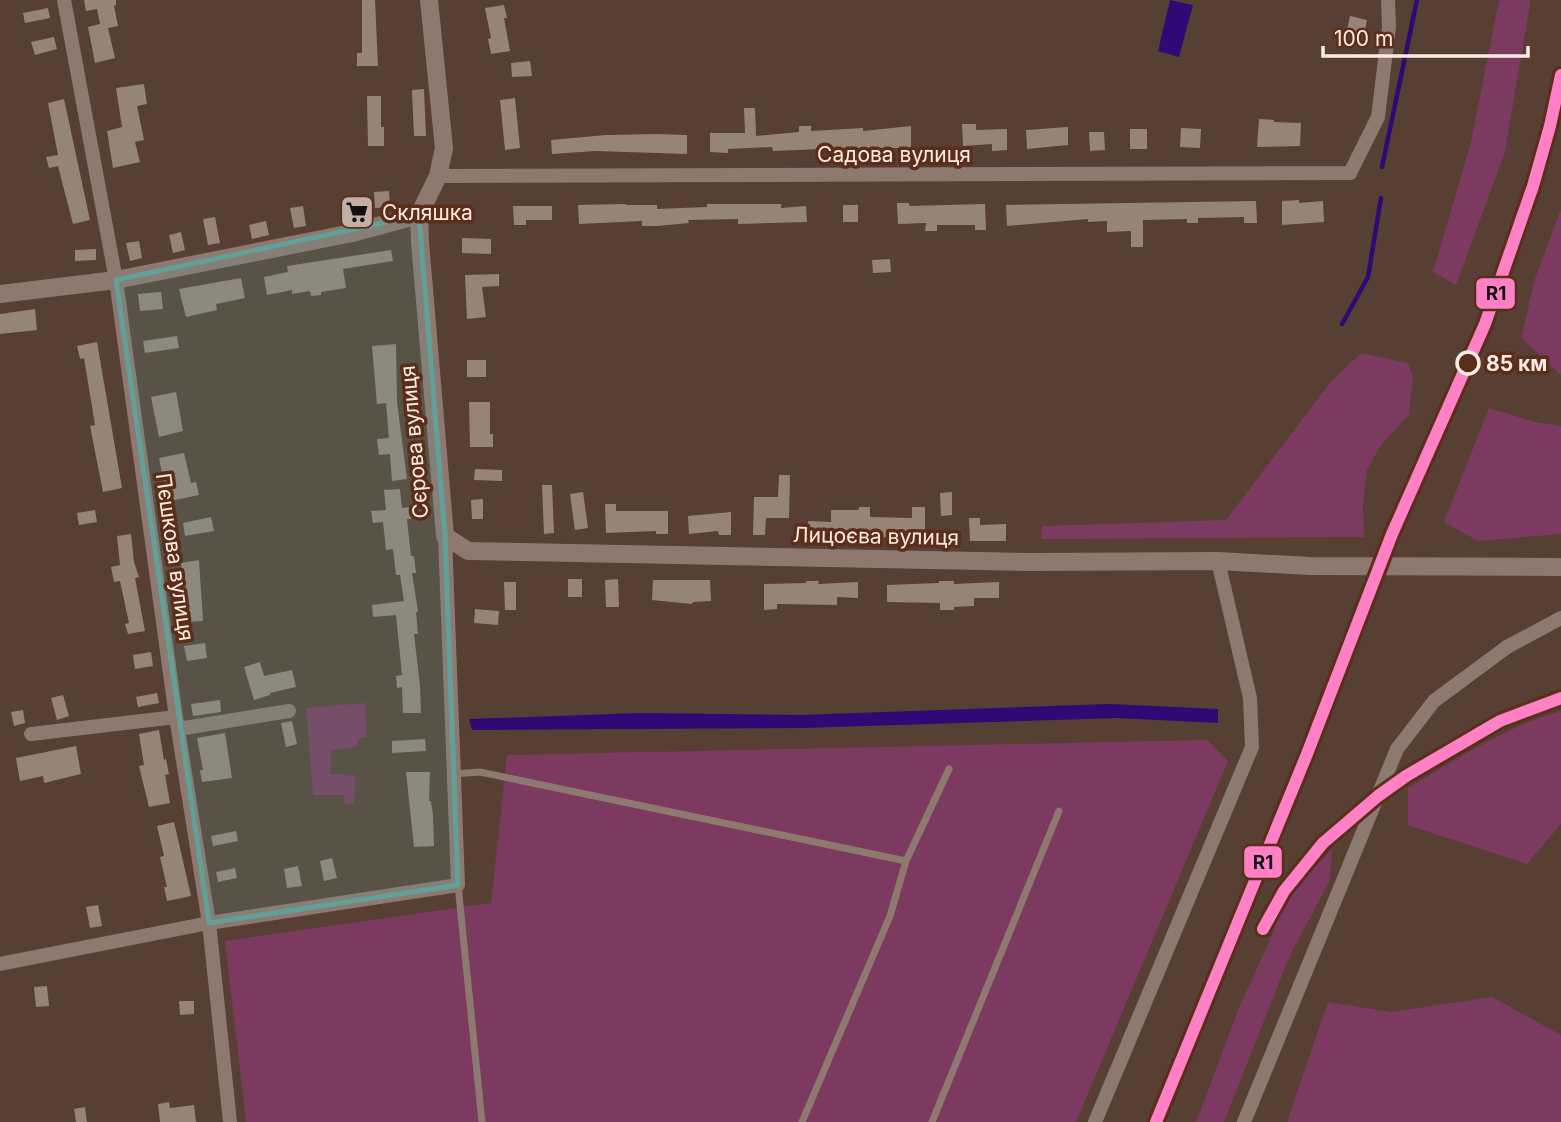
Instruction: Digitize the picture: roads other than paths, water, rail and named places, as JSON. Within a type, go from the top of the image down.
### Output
[{"type":"street","name":"Пєшкова вулиця","points":[[64,0],[116,280],[177,723],[209,923],[230,1122]]},
{"type":"street","points":[[0,294],[116,280],[352,233],[419,215],[438,176],[444,148],[429,0]]},
{"type":"street","name":"Садова вулиця","points":[[438,176],[1350,173],[1378,117],[1388,27],[1388,0]]},
{"type":"street","name":"Сєрова вулиця","points":[[419,215],[445,536],[458,885]]},
{"type":"street","name":"Лицоєва вулиця","points":[[445,536],[468,551],[1015,562],[1218,561],[1310,566],[1561,567]]},
{"type":"street","points":[[1095,1122],[1252,747],[1250,698],[1218,561]]},
{"type":"street","points":[[1244,1122],[1397,749],[1434,701],[1507,647],[1561,618]]},
{"type":"street","points":[[31,734],[289,711]]},
{"type":"street","points":[[0,964],[209,923],[458,885]]},
{"type":"lane","points":[[802,1122],[890,916],[906,861],[949,769]]},
{"type":"lane","points":[[454,774],[480,772],[906,861]]},
{"type":"lane","points":[[932,1122],[1059,811]]},
{"type":"lane","points":[[458,885],[482,1122]]},
{"type":"waterway","points":[[1382,167],[1417,0]]},
{"type":"waterway","points":[[1342,324],[1368,277],[1381,198]]},
{"type":"place","name":"Скляшка","points":[[357,212]]},
{"type":"place","name":"85 км","points":[[1468,363]]}]
